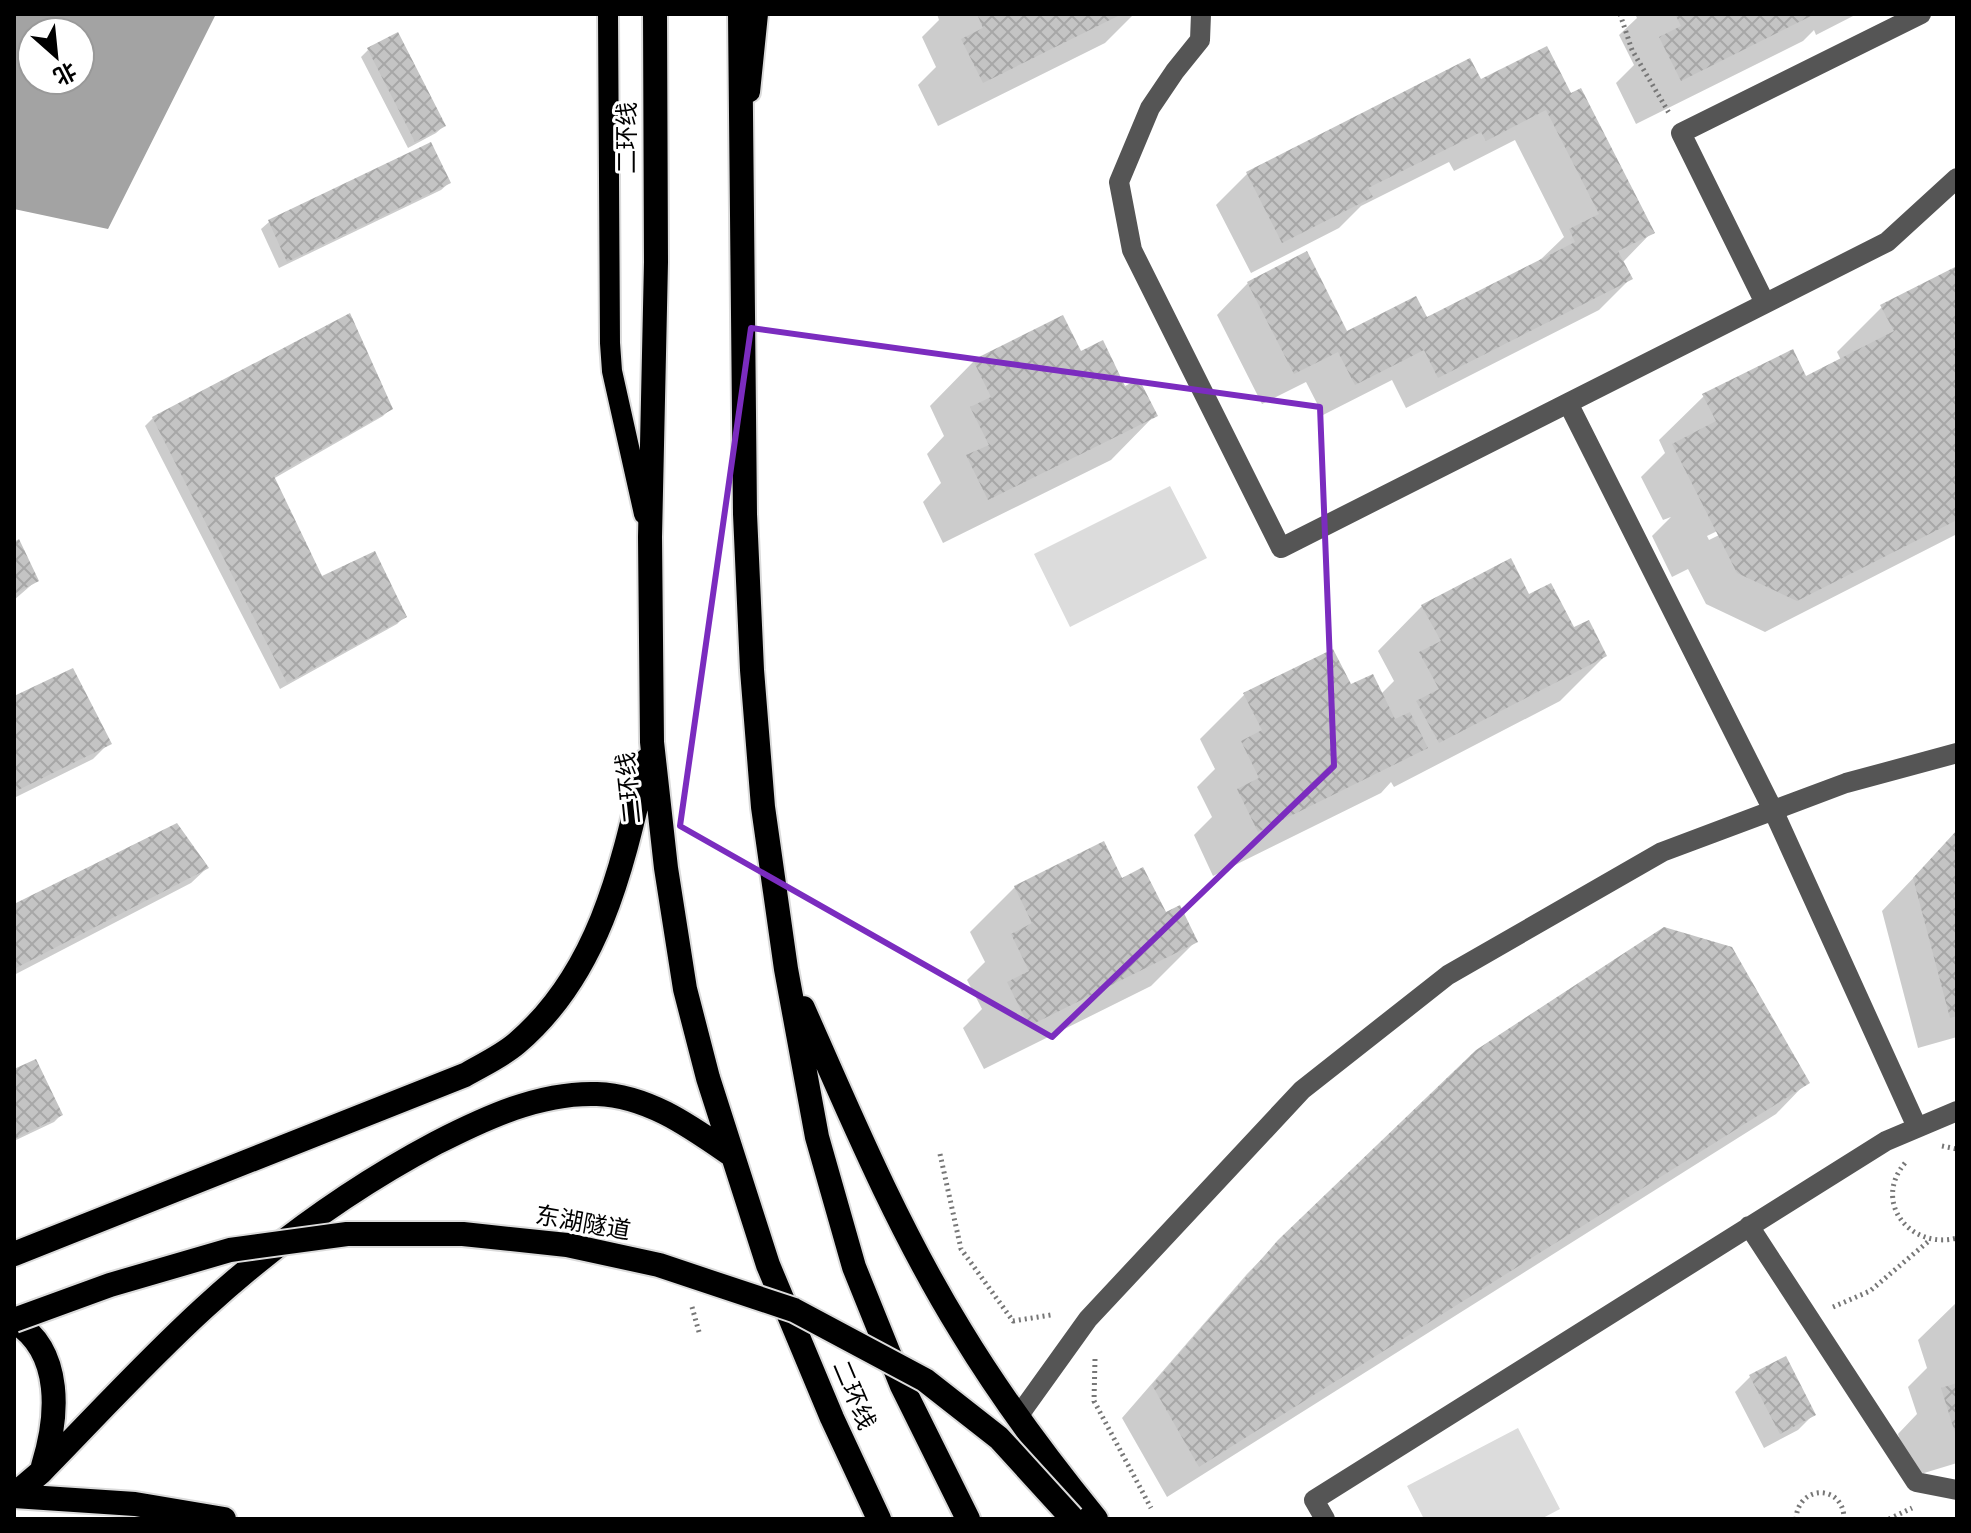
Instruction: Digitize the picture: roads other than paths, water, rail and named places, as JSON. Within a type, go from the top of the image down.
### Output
[{"type":"highway","points":[[645,14],[655,78]]},
{"type":"highway","name":"二环线","points":[[655,14],[656,262],[650,537],[652,742],[666,868],[685,989],[708,1078],[768,1265],[832,1418],[879,1519]]},
{"type":"highway","name":"二环线","points":[[740,14],[745,514],[752,670],[763,807],[786,969],[817,1137],[854,1267],[902,1386],[968,1519]]},
{"type":"highway","points":[[14,1254],[465,1075],[515,1044],[550,1010],[576,974],[598,934],[619,871],[652,742]]},
{"type":"highway","points":[[786,969],[853,1122],[960,1330],[1017,1418],[1096,1519]]},
{"type":"highway","points":[[14,1496],[205,1308],[268,1255],[394,1166],[458,1132],[514,1108],[562,1096],[597,1094],[638,1100],[684,1122],[733,1156]]},
{"type":"highway","name":"东湖隧道","points":[[14,1320],[110,1285],[230,1250],[347,1234],[463,1234],[567,1245],[659,1265],[794,1310],[925,1380],[999,1438],[1073,1519]]},
{"type":"highway","points":[[14,1320],[39,1345],[51,1371],[55,1400],[52,1436],[41,1472]]},
{"type":"highway","points":[[14,1496],[135,1504],[224,1519]]},
{"type":"main road","points":[[608,14],[612,371],[650,537]]},
{"type":"main road","points":[[741,168],[758,14]]},
{"type":"street","points":[[1201,14],[1200,40],[1150,108],[1119,182],[1132,250],[1281,548],[1887,242],[1957,178]]},
{"type":"street","points":[[1765,303],[1681,133],[1921,14]]},
{"type":"street","points":[[1568,403],[1773,810],[1917,1127]]},
{"type":"street","points":[[1017,1418],[1088,1319],[1302,1090],[1448,975],[1662,852],[1846,783],[1957,753]]},
{"type":"street","points":[[1325,1519],[1314,1500],[1886,1141],[1957,1111]]},
{"type":"street","points":[[1749,1226],[1916,1482],[1957,1490]]}]
